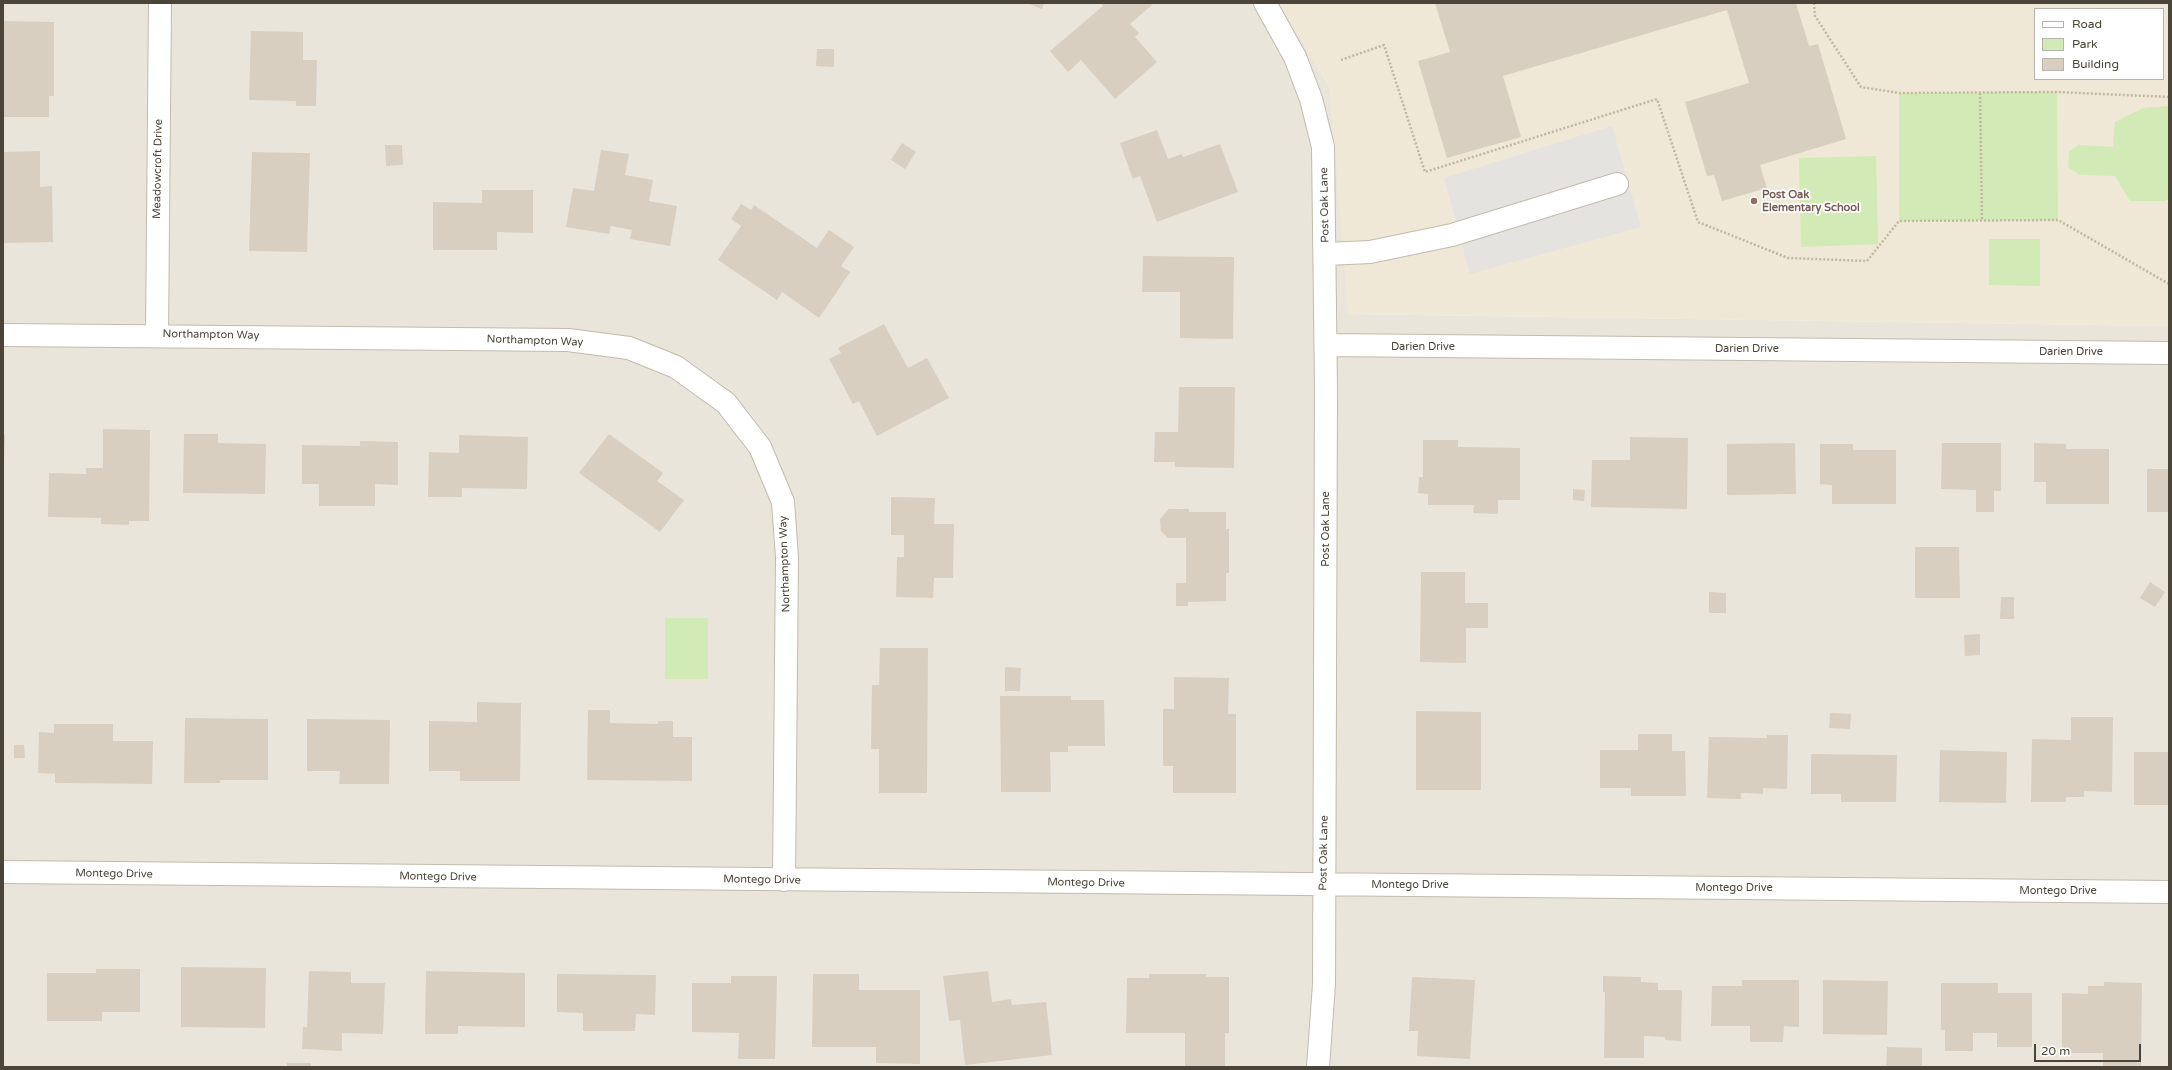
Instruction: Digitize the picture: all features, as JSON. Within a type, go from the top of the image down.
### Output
[{"type":"street","name":"Meadowcroft Drive","points":[[157,335],[160,3]]},
{"type":"street","name":"Post Oak Lane","points":[[1265,3],[1295,57],[1312,99],[1323,147],[1326,254],[1324,984],[1318,1067]]},
{"type":"street","points":[[1326,254],[1370,252],[1452,235],[1617,184]]},
{"type":"street","name":"Northampton Way","points":[[3,335],[157,335],[568,340],[629,348],[676,368],[726,403],[760,447],[783,502],[787,557],[784,880]]},
{"type":"street","name":"Darien Drive","points":[[1326,345],[2169,353]]},
{"type":"street","name":"Montego Drive","points":[[3,872],[1324,886],[2169,892]]},
{"type":"path","points":[[1814,3],[1815,16],[1861,87],[1899,93],[2057,92],[2169,96]]},
{"type":"path","points":[[1341,60],[1384,45],[1425,172],[1657,100],[1698,222],[1788,258],[1867,262],[1899,221],[2058,220],[2169,284]]},
{"type":"path","points":[[1980,93],[1982,220]]},
{"type":"shaded area","points":[[3,3],[1279,3],[1330,87],[1349,314],[2169,326],[2169,1067],[3,1067]]},
{"type":"shaded area","name":"Post Oak Elementary School","points":[[1279,3],[2169,3],[2169,326],[1348,314],[1330,87]]},
{"type":"shaded area","points":[[1612,126],[1641,227],[1470,274],[1444,178]]},
{"type":"green space","points":[[2057,92],[2058,220],[1899,221],[1899,93]]},
{"type":"green space","points":[[2169,106],[2169,198],[2165,201],[2130,201],[2115,176],[2080,175],[2068,167],[2069,151],[2079,145],[2113,147],[2115,122],[2143,108]]},
{"type":"green space","points":[[1876,156],[1878,244],[1801,247],[1799,158]]},
{"type":"green space","points":[[1989,239],[2040,239],[2040,286],[1989,285]]},
{"type":"green space","points":[[665,618],[708,618],[708,679],[665,679]]},
{"type":"building","points":[[1027,3],[1044,3],[1042,9]]},
{"type":"building","points":[[1101,3],[1150,3],[1152,5],[1130,24],[1139,33],[1135,37],[1157,62],[1115,99],[1081,60],[1068,72],[1050,51],[1103,6]]},
{"type":"building","points":[[1435,3],[1796,3],[1809,46],[1818,44],[1846,139],[1760,165],[1767,188],[1722,201],[1714,175],[1707,176],[1685,102],[1749,83],[1727,10],[1503,76],[1521,137],[1447,158],[1418,61],[1450,52]]},
{"type":"building","points":[[3,21],[54,22],[54,96],[49,96],[49,117],[3,117]]},
{"type":"building","points":[[251,31],[303,32],[303,60],[317,60],[316,106],[296,106],[296,101],[249,100]]},
{"type":"building","points":[[817,49],[834,49],[834,67],[816,66]]},
{"type":"building","points":[[1157,130],[1168,159],[1182,154],[1183,157],[1220,144],[1238,192],[1157,222],[1140,176],[1133,179],[1120,143]]},
{"type":"building","points":[[902,143],[916,152],[905,169],[891,160]]},
{"type":"building","points":[[385,145],[402,145],[403,165],[386,166]]},
{"type":"building","points":[[601,150],[629,154],[625,175],[653,180],[649,201],[677,206],[670,246],[630,239],[632,230],[611,226],[609,234],[566,227],[573,188],[594,191]]},
{"type":"building","points":[[40,151],[40,187],[52,186],[53,242],[3,243],[3,152]]},
{"type":"building","points":[[252,152],[310,153],[307,252],[249,251]]},
{"type":"building","points":[[482,190],[533,190],[533,233],[497,232],[497,250],[433,250],[433,202],[482,203]]},
{"type":"building","points":[[741,204],[751,210],[754,205],[817,248],[829,230],[854,247],[841,266],[850,272],[819,318],[782,292],[777,300],[718,260],[741,226],[731,219]]},
{"type":"building","points":[[1143,256],[1234,257],[1233,339],[1180,338],[1180,292],[1142,292]]},
{"type":"building","points":[[884,324],[908,368],[927,358],[949,398],[877,436],[859,401],[853,404],[829,359],[841,353],[838,348]]},
{"type":"building","points":[[1179,387],[1235,387],[1234,468],[1175,467],[1175,462],[1154,462],[1155,432],[1178,432]]},
{"type":"building","points":[[103,429],[150,430],[149,521],[129,521],[129,525],[101,524],[101,518],[48,517],[49,473],[86,474],[86,468],[103,468]]},
{"type":"building","points":[[184,434],[218,434],[218,443],[266,444],[265,494],[183,493]]},
{"type":"building","points":[[609,434],[663,473],[657,481],[684,500],[660,532],[579,473]]},
{"type":"building","points":[[3,435],[5,435],[4,464],[3,464]]},
{"type":"building","points":[[459,435],[528,437],[527,489],[462,488],[462,497],[428,497],[429,452],[459,453]]},
{"type":"building","points":[[1630,437],[1688,438],[1687,509],[1591,507],[1592,460],[1630,460]]},
{"type":"building","points":[[1423,440],[1458,440],[1458,447],[1520,448],[1520,500],[1498,500],[1498,514],[1473,513],[1474,505],[1428,505],[1428,494],[1418,493],[1419,477],[1423,477]]},
{"type":"building","points":[[360,441],[398,442],[398,485],[375,484],[375,506],[319,506],[319,484],[302,484],[302,445],[360,446]]},
{"type":"building","points":[[1795,443],[1796,494],[1727,495],[1727,444]]},
{"type":"building","points":[[1942,443],[2001,443],[2001,491],[1994,491],[1994,512],[1976,512],[1976,490],[1941,489]]},
{"type":"building","points":[[2034,443],[2066,444],[2066,449],[2109,449],[2109,504],[2046,504],[2046,482],[2034,482]]},
{"type":"building","points":[[1820,444],[1853,444],[1853,450],[1896,450],[1896,504],[1832,504],[1832,485],[1820,484]]},
{"type":"building","points":[[2147,469],[2169,469],[2169,512],[2147,512]]},
{"type":"building","points":[[1573,489],[1585,490],[1584,501],[1573,500]]},
{"type":"building","points":[[891,497],[935,498],[934,524],[954,524],[953,578],[934,578],[933,598],[896,597],[897,557],[904,557],[904,535],[891,535]]},
{"type":"building","points":[[1169,509],[1189,509],[1189,512],[1226,512],[1226,529],[1229,529],[1229,573],[1226,573],[1226,601],[1188,602],[1188,606],[1176,606],[1176,583],[1186,583],[1186,538],[1168,538],[1161,531],[1160,519]]},
{"type":"building","points":[[1915,547],[1959,547],[1960,598],[1915,598]]},
{"type":"building","points":[[1421,572],[1465,572],[1465,603],[1488,603],[1488,628],[1466,628],[1466,663],[1420,662]]},
{"type":"building","points":[[2150,582],[2165,592],[2155,607],[2140,598]]},
{"type":"building","points":[[1709,592],[1726,593],[1726,613],[1709,613]]},
{"type":"building","points":[[2001,597],[2014,597],[2014,619],[2000,619]]},
{"type":"building","points":[[1980,634],[1980,655],[1965,656],[1964,635]]},
{"type":"building","points":[[880,648],[928,648],[927,793],[879,793],[879,749],[871,749],[872,685],[879,685]]},
{"type":"building","points":[[1005,667],[1021,668],[1020,691],[1005,691]]},
{"type":"building","points":[[1174,677],[1229,678],[1228,714],[1236,714],[1236,793],[1173,793],[1173,766],[1163,766],[1163,709],[1174,709]]},
{"type":"building","points":[[1000,696],[1071,696],[1071,700],[1104,700],[1105,746],[1068,746],[1068,752],[1050,752],[1051,792],[1001,792]]},
{"type":"building","points":[[477,702],[521,703],[520,781],[460,781],[460,771],[429,771],[429,721],[477,722]]},
{"type":"building","points":[[588,710],[610,710],[610,723],[658,724],[658,721],[673,721],[673,737],[692,737],[692,781],[587,780]]},
{"type":"building","points":[[1416,711],[1481,712],[1481,790],[1416,790]]},
{"type":"building","points":[[1830,713],[1851,714],[1850,729],[1829,728]]},
{"type":"building","points":[[2071,717],[2113,717],[2112,792],[2084,791],[2084,797],[2066,797],[2066,802],[2031,802],[2032,739],[2071,740]]},
{"type":"building","points":[[185,718],[268,719],[268,780],[220,780],[220,783],[184,783]]},
{"type":"building","points":[[307,719],[390,720],[389,784],[339,784],[340,771],[307,771]]},
{"type":"building","points":[[54,724],[113,724],[113,741],[153,741],[152,784],[55,783],[55,774],[38,773],[39,732],[54,733]]},
{"type":"building","points":[[1638,734],[1672,734],[1672,751],[1685,751],[1686,796],[1631,796],[1631,788],[1600,788],[1600,750],[1638,750]]},
{"type":"building","points":[[1767,735],[1788,735],[1787,789],[1763,788],[1763,794],[1741,793],[1741,799],[1707,798],[1709,737],[1767,738]]},
{"type":"building","points":[[14,745],[24,745],[25,758],[14,758]]},
{"type":"building","points":[[1940,750],[2007,752],[2006,803],[1939,802]]},
{"type":"building","points":[[2134,752],[2169,752],[2169,805],[2134,805]]},
{"type":"building","points":[[1811,754],[1897,755],[1896,802],[1841,802],[1841,794],[1811,794]]},
{"type":"building","points":[[181,967],[266,968],[265,1028],[181,1027]]},
{"type":"building","points":[[96,969],[140,969],[140,1012],[102,1012],[102,1021],[47,1021],[47,973],[96,973]]},
{"type":"building","points":[[309,971],[351,972],[351,983],[385,983],[383,1034],[342,1033],[342,1051],[302,1049],[303,1027],[307,1027]]},
{"type":"building","points":[[426,971],[525,973],[525,1027],[458,1026],[458,1034],[425,1034]]},
{"type":"building","points":[[988,971],[992,1002],[1011,999],[1012,1005],[1046,1002],[1052,1055],[965,1065],[960,1020],[949,1021],[943,976]]},
{"type":"building","points":[[557,974],[656,975],[655,1015],[636,1014],[635,1031],[583,1031],[583,1013],[557,1012]]},
{"type":"building","points":[[813,974],[859,974],[859,990],[920,990],[920,1064],[876,1063],[876,1047],[812,1047]]},
{"type":"building","points":[[1149,974],[1206,974],[1206,977],[1229,977],[1229,1033],[1225,1033],[1225,1067],[1185,1067],[1185,1033],[1126,1033],[1127,978],[1149,978]]},
{"type":"building","points":[[731,976],[777,976],[775,1059],[738,1059],[739,1033],[692,1032],[692,983],[731,983]]},
{"type":"building","points":[[1603,976],[1641,977],[1641,982],[1658,983],[1658,990],[1682,990],[1681,1041],[1665,1040],[1665,1037],[1644,1036],[1644,1058],[1604,1058],[1605,992],[1603,992]]},
{"type":"building","points":[[1412,977],[1475,980],[1470,1059],[1417,1056],[1418,1031],[1409,1031]]},
{"type":"building","points":[[1742,980],[1799,980],[1799,1027],[1784,1026],[1783,1042],[1750,1042],[1750,1026],[1711,1026],[1712,986],[1742,986]]},
{"type":"building","points":[[1823,980],[1888,981],[1887,1035],[1823,1034]]},
{"type":"building","points":[[2104,982],[2142,983],[2141,1067],[2103,1067],[2103,1053],[2062,1053],[2062,993],[2088,994],[2088,986],[2104,986]]},
{"type":"building","points":[[1941,983],[1998,983],[1998,993],[2032,993],[2032,1047],[1997,1047],[1997,1033],[1973,1033],[1973,1051],[1945,1051],[1945,1030],[1941,1030]]},
{"type":"building","points":[[1887,1047],[1922,1048],[1922,1067],[1886,1067]]},
{"type":"building","points":[[287,1063],[311,1063],[311,1067],[287,1067]]},
{"type":"place","name":"Post Oak Elementary School","points":[[1754,201]]}]
